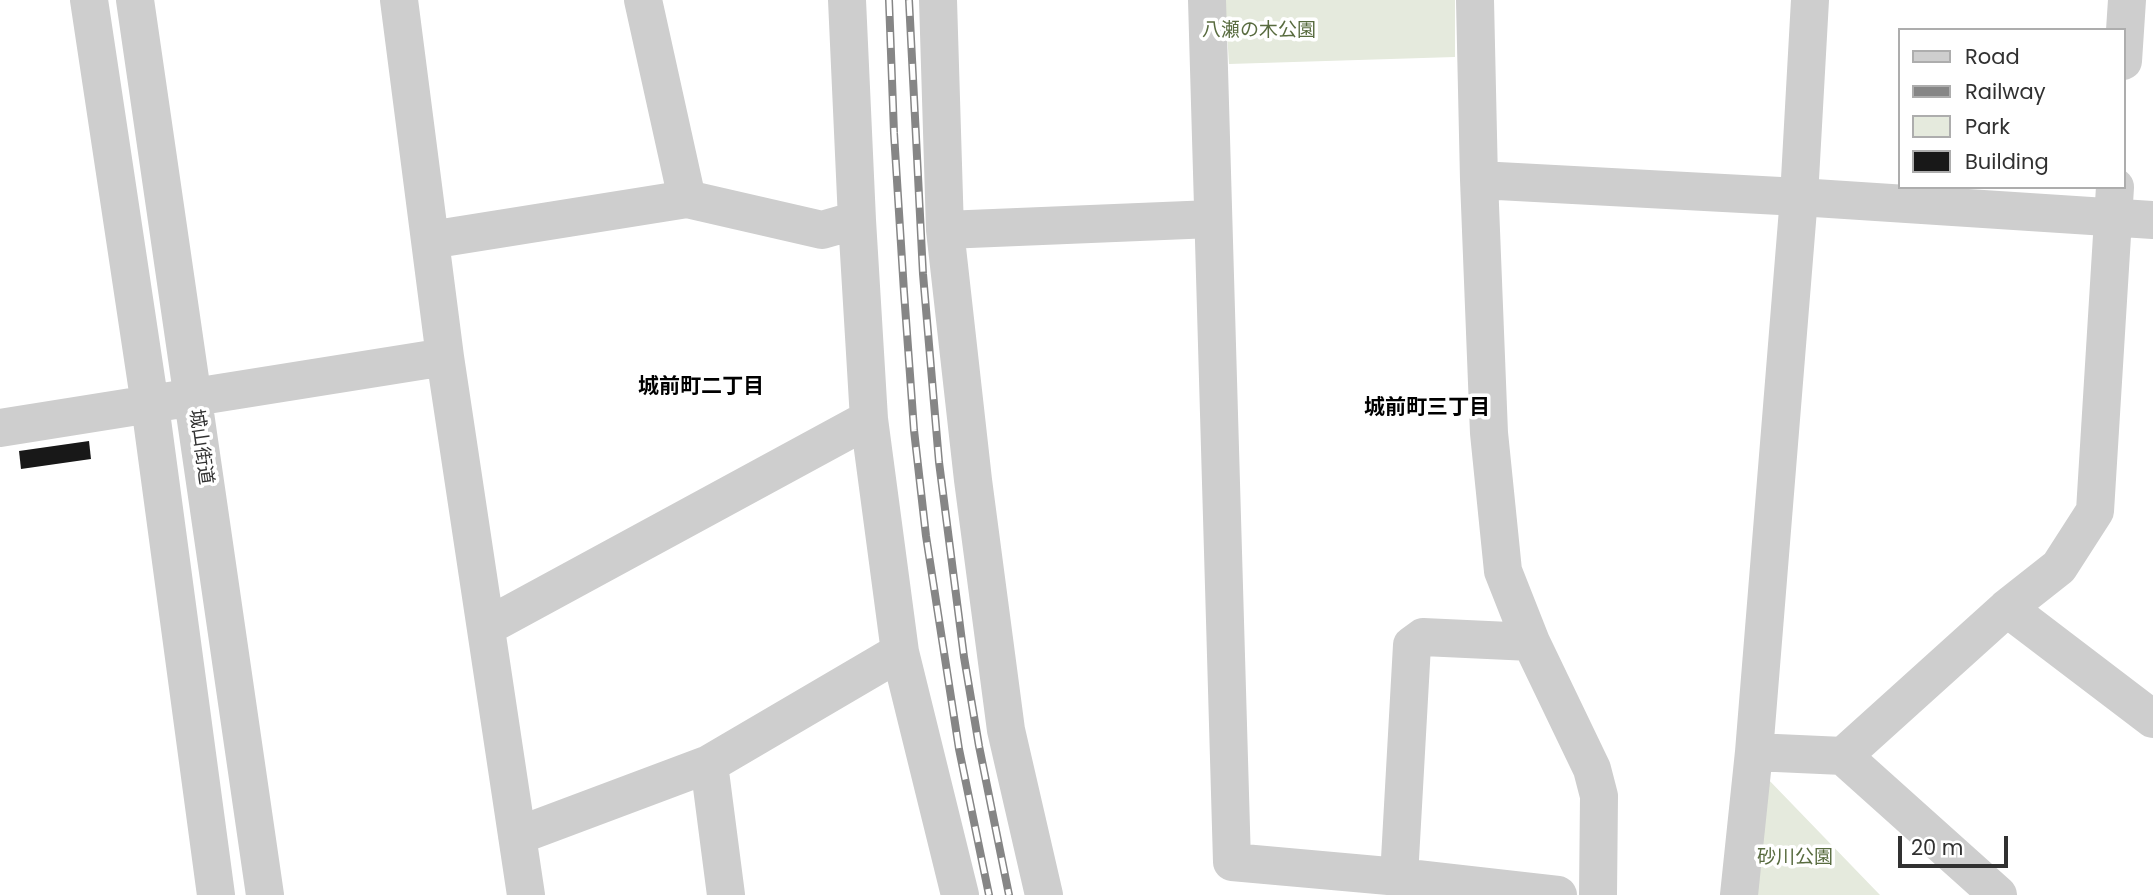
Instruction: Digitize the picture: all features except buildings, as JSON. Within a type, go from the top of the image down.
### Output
[{"type":"street","points":[[89,0],[150,405],[216,895]]},
{"type":"street","name":"城山街道","points":[[135,0],[265,895]]},
{"type":"street","points":[[399,0],[445,357],[526,895]]},
{"type":"street","points":[[643,0],[687,199]]},
{"type":"street","points":[[847,0],[869,419],[900,652],[960,895]]},
{"type":"street","points":[[938,0],[945,230],[973,480],[1006,730],[1044,895]]},
{"type":"street","points":[[1207,0],[1232,862],[1558,895]]},
{"type":"street","points":[[1475,0],[1489,433],[1503,571],[1531,642],[1592,769],[1599,796],[1598,895]]},
{"type":"street","points":[[1739,895],[1754,752],[1799,197],[1810,0]]},
{"type":"street","points":[[2125,30],[2127,0]]},
{"type":"street","points":[[1479,180],[1799,197],[2114,203],[2153,220]]},
{"type":"street","points":[[430,240],[687,199],[822,230],[857,220]]},
{"type":"street","points":[[1843,756],[2007,608],[2059,567],[2095,511],[2114,203]]},
{"type":"street","points":[[945,230],[1212,219]]},
{"type":"street","points":[[0,428],[445,357]]},
{"type":"street","points":[[486,627],[869,419]]},
{"type":"street","points":[[2007,608],[2153,719]]},
{"type":"street","points":[[1399,877],[1412,645],[1423,637],[1531,642]]},
{"type":"street","points":[[517,836],[709,764],[900,652]]},
{"type":"street","points":[[1754,752],[1843,756],[1998,895]]},
{"type":"street","points":[[709,764],[726,895]]},
{"type":"green space","name":"八瀬の木公園","points":[[1225,0],[1455,0],[1455,57],[1229,64]]},
{"type":"green space","name":"砂川公園","points":[[1765,776],[1880,895],[1757,895]]},
{"type":"railway","points":[[889,0],[894,133],[914,430],[926,536],[959,749],[989,895]]},
{"type":"railway","points":[[909,0],[923,274],[939,462],[964,657],[1009,895]]},
{"type":"district","name":"城前町二丁目","points":[[701,388]]},
{"type":"district","name":"城前町三丁目","points":[[1427,409]]}]
